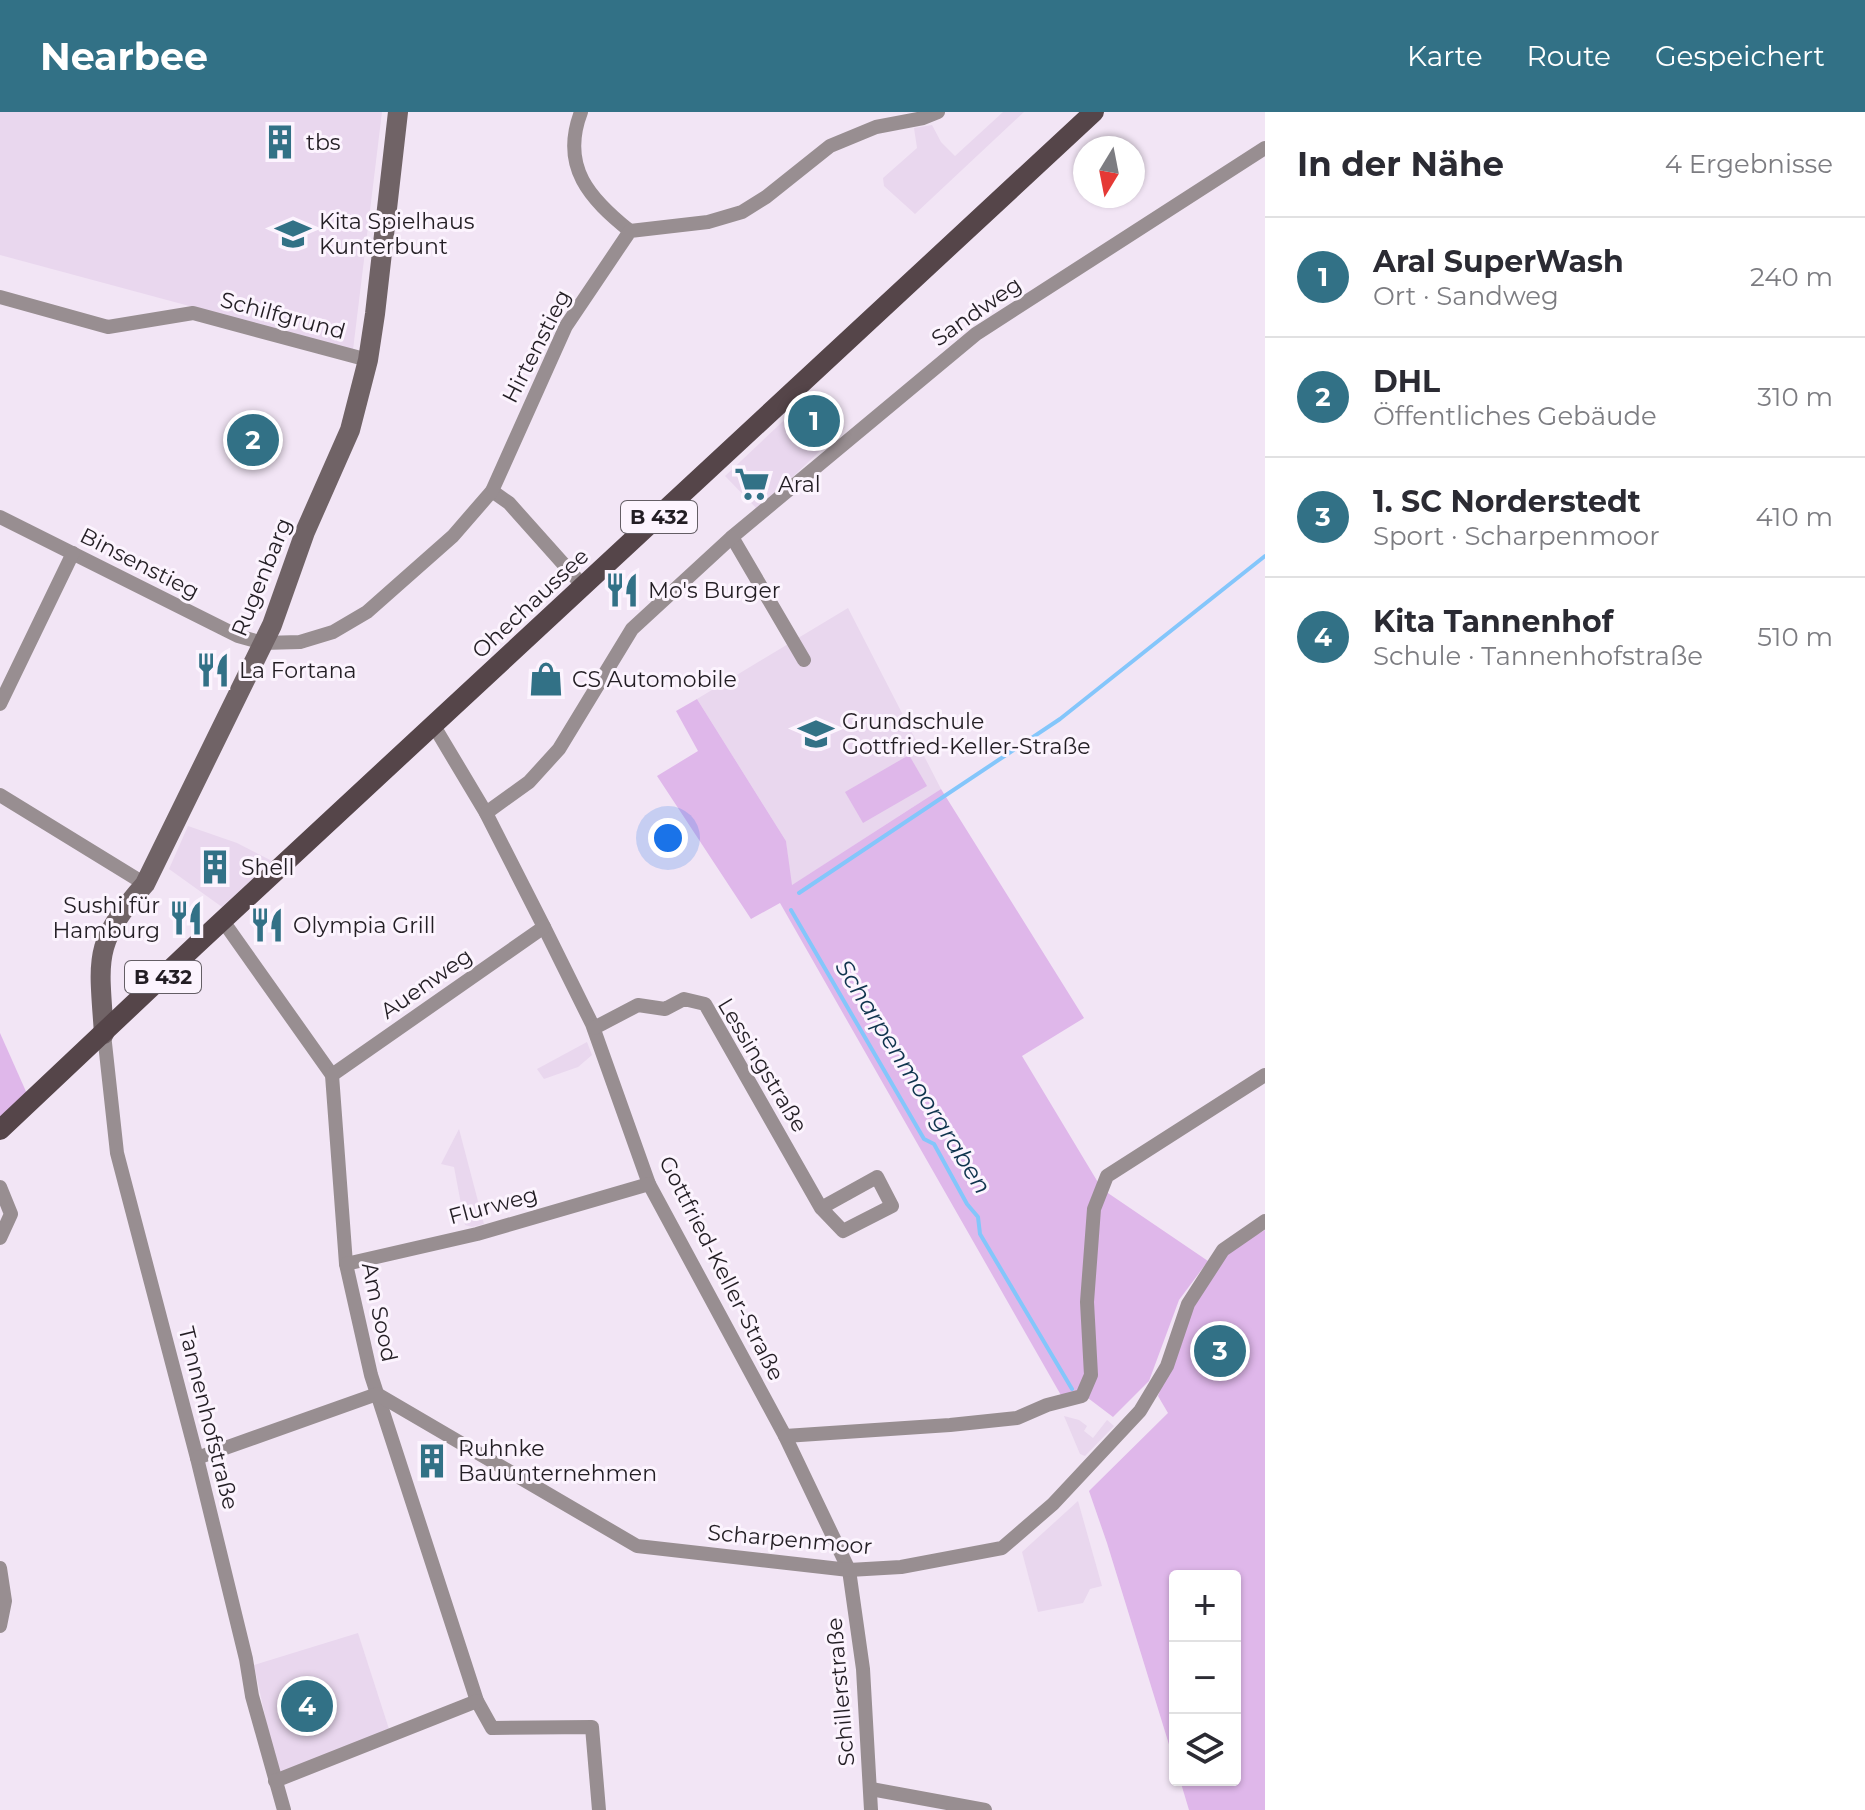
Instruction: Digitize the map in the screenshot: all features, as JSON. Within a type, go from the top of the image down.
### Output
[{"type":"main road","name":"Ohechaussee","points":[[0,1130],[1094,112]]},
{"type":"street","name":"Rugenbarg","points":[[104,1034],[100,985],[102,950],[115,922],[145,884],[272,625],[305,532],[350,430],[368,360],[398,112]]},
{"type":"street","points":[[581,112],[576,124],[574,152],[583,183],[598,205],[630,231],[708,222],[742,212],[766,197],[830,146],[876,127],[938,112]]},
{"type":"street","name":"Sandweg","points":[[486,813],[529,782],[559,749],[632,629],[732,537],[976,334],[1265,148]]},
{"type":"street","name":"Hirtenstieg","points":[[263,643],[300,642],[333,632],[367,612],[453,536],[492,491],[566,326],[630,231]]},
{"type":"street","name":"Schilfgrund","points":[[0,297],[108,327],[193,313],[368,360]]},
{"type":"street","points":[[492,491],[509,503],[584,587]]},
{"type":"street","name":"Binsenstieg","points":[[0,517],[238,636],[263,643]]},
{"type":"street","points":[[732,537],[804,660]]},
{"type":"street","points":[[0,704],[73,553]]},
{"type":"street","name":"Gottfried-Keller-Straße","points":[[434,726],[486,813],[594,1028],[649,1184],[785,1436],[849,1570]]},
{"type":"street","points":[[0,795],[145,884]]},
{"type":"street","points":[[223,921],[332,1075]]},
{"type":"street","name":"Auenweg","points":[[332,1075],[544,927]]},
{"type":"street","name":"Lessingstraße","points":[[594,1028],[638,1005],[665,1009],[684,999],[705,1004],[821,1208],[843,1231],[892,1206],[877,1177],[821,1208]]},
{"type":"street","name":"Tannenhofstraße","points":[[104,1034],[117,1153],[197,1458],[246,1659],[252,1696],[284,1810]]},
{"type":"street","name":"Am Sood","points":[[332,1075],[346,1264],[377,1394],[477,1701],[492,1728],[592,1727],[599,1810]]},
{"type":"street","points":[[785,1436],[1017,1418],[1047,1405],[1082,1396],[1091,1375],[1087,1302],[1094,1209],[1107,1176],[1265,1075]]},
{"type":"street","name":"Flurweg","points":[[346,1264],[477,1234],[649,1184]]},
{"type":"street","points":[[0,1187],[11,1214],[0,1238]]},
{"type":"street","name":"Scharpenmoor","points":[[377,1394],[637,1546],[849,1570],[901,1567],[1002,1548],[1053,1504],[1140,1411],[1167,1366],[1188,1304],[1223,1250],[1265,1221]]},
{"type":"street","points":[[197,1458],[377,1394]]},
{"type":"street","points":[[0,1568],[5,1601],[0,1626]]},
{"type":"street","name":"Schillerstraße","points":[[849,1570],[863,1669],[871,1810]]},
{"type":"street","points":[[275,1781],[477,1701]]},
{"type":"street","points":[[871,1789],[985,1810]]},
{"type":"shaded area","points":[[0,112],[382,112],[353,350],[0,255]]},
{"type":"shaded area","points":[[1003,112],[1024,112],[915,214],[884,186],[883,178],[917,148],[914,128],[932,125],[941,142],[955,156]]},
{"type":"shaded area","name":"Aral","points":[[813,393],[845,427],[758,510],[725,476]]},
{"type":"shaded area","name":"Grundschule Gottfried-Keller-Straße","points":[[848,608],[941,789],[791,886],[786,841],[697,699]]},
{"type":"shaded area","points":[[697,699],[786,841],[792,885],[941,789],[1084,1018],[1022,1056],[1102,1189],[1208,1261],[1179,1300],[1149,1381],[1113,1417],[1080,1392],[1062,1397],[780,903],[751,919],[657,776],[698,751],[676,711]]},
{"type":"shaded area","points":[[909,755],[927,786],[863,823],[845,792]]},
{"type":"shaded area","name":"Shell","points":[[188,826],[237,843],[272,861],[222,907],[169,869]]},
{"type":"shaded area","points":[[0,1033],[28,1096],[0,1122]]},
{"type":"shaded area","points":[[587,1042],[592,1055],[578,1067],[544,1079],[537,1069]]},
{"type":"shaded area","points":[[459,1129],[484,1224],[472,1227],[465,1225],[454,1167],[441,1164]]},
{"type":"shaded area","points":[[1265,1230],[1265,1810],[1189,1810],[1182,1786],[1241,1786],[1241,1570],[1169,1570],[1169,1744],[1089,1491],[1168,1413],[1158,1396],[1192,1306],[1226,1252]]},
{"type":"shaded area","points":[[1064,1416],[1087,1426],[1084,1431],[1093,1438],[1107,1420],[1114,1426],[1085,1456],[1080,1454]]},
{"type":"shaded area","points":[[1078,1501],[1102,1586],[1090,1589],[1083,1603],[1038,1612],[1022,1552]]},
{"type":"shaded area","points":[[358,1633],[389,1729],[278,1776],[254,1665]]},
{"type":"waterway","name":"Scharpenmoorgraben","points":[[799,893],[1060,719],[1265,556]]},
{"type":"waterway","name":"Scharpenmoorgraben","points":[[791,910],[924,1139],[934,1144],[967,1204],[978,1217],[980,1234],[1072,1389]]},
{"type":"place","name":"tbs","points":[[280,142]]},
{"type":"place","name":"Kita Spielhaus Kunterbunt","points":[[293,234]]},
{"type":"place","name":"Aral SuperWash","points":[[814,421]]},
{"type":"place","name":"DHL","points":[[253,440]]},
{"type":"place","name":"Aral","points":[[752,484]]},
{"type":"place","name":"Mo's Burger","points":[[622,590]]},
{"type":"place","name":"La Fortana","points":[[213,670]]},
{"type":"place","name":"CS Automobile","points":[[546,679]]},
{"type":"place","name":"Grundschule Gottfried-Keller-Straße","points":[[816,734]]},
{"type":"place","name":"Shell","points":[[215,867]]},
{"type":"place","name":"Sushi für Hamburg","points":[[186,918]]},
{"type":"place","name":"Olympia Grill","points":[[267,925]]},
{"type":"place","name":"1. SC Norderstedt","points":[[1220,1351]]},
{"type":"place","name":"Ruhnke Bauunternehmen","points":[[432,1461]]},
{"type":"place","name":"Kita Tannenhof","points":[[307,1706]]}]
